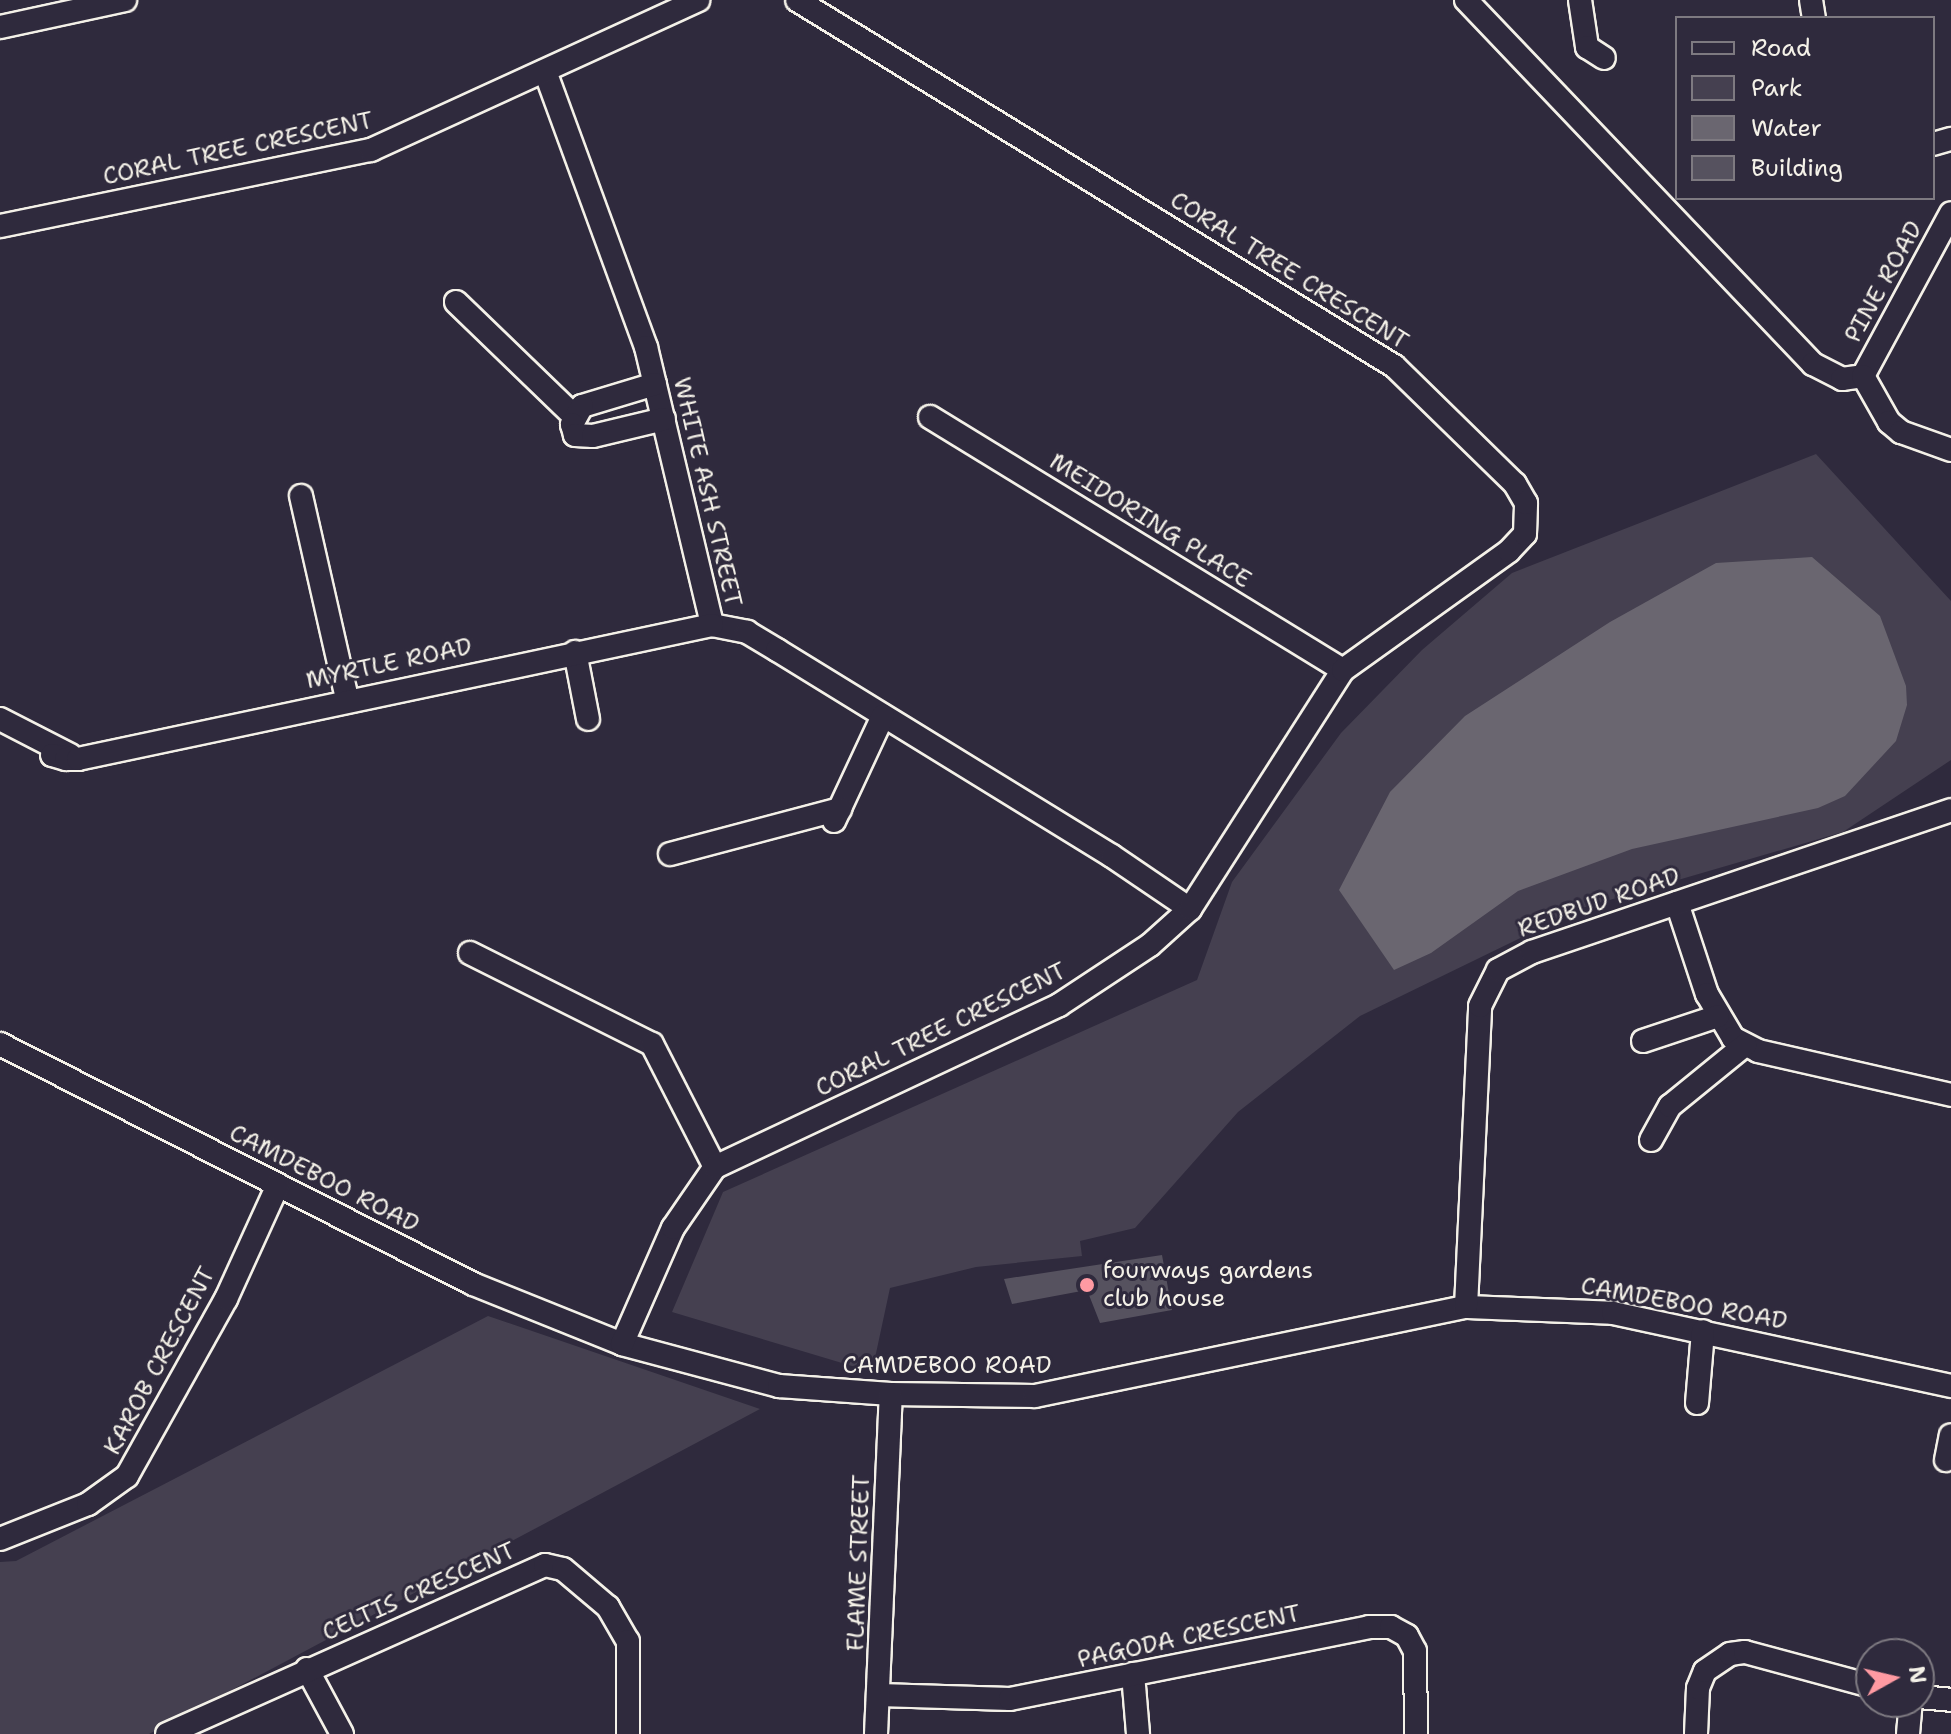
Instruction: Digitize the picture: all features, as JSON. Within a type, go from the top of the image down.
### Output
[{"type":"street","points":[[0,27],[125,0]]},
{"type":"street","name":"CORAL TREE CRESCENT","points":[[0,226],[371,150],[698,0]]},
{"type":"street","name":"CORAL TREE CRESCENT","points":[[715,1167],[1059,1005],[1150,945],[1190,909],[1343,670],[1509,551],[1525,534],[1526,503],[1515,484],[1394,366],[797,0]]},
{"type":"street","points":[[1466,0],[1813,364],[1842,379],[1863,376],[1889,422],[1901,432],[1951,450]]},
{"type":"street","points":[[1580,0],[1587,47],[1604,58]]},
{"type":"street","name":"WHITE ASH STREET","points":[[545,71],[614,254],[655,384],[712,625],[747,632],[1112,856],[1190,909]]},
{"type":"street","name":"PINE ROAD","points":[[1863,376],[1951,213]]},
{"type":"street","points":[[456,302],[573,415],[575,435],[586,437],[664,419]]},
{"type":"street","points":[[573,415],[582,406],[655,384]]},
{"type":"street","name":"MEIDORING PLACE","points":[[930,417],[1343,670]]},
{"type":"street","points":[[301,496],[347,699]]},
{"type":"street","name":"MYRTLE ROAD","points":[[0,719],[78,759],[347,699],[712,625]]},
{"type":"street","points":[[575,652],[588,719]]},
{"type":"street","points":[[670,854],[837,815],[883,716]]},
{"type":"street","name":"REDBUD ROAD","points":[[1466,1307],[1480,1006],[1486,987],[1512,961],[1951,810]]},
{"type":"street","points":[[1677,903],[1718,1016],[1745,1045],[1951,1095]]},
{"type":"street","points":[[470,953],[652,1044],[715,1167],[673,1228],[622,1344]]},
{"type":"street","points":[[1643,1041],[1718,1016]]},
{"type":"street","name":"CAMDEBOO ROAD","points":[[0,1044],[473,1284],[622,1344],[779,1386],[891,1394],[1070,1391],[1364,1324],[1466,1307],[1613,1313],[1951,1386]]},
{"type":"street","points":[[1651,1140],[1670,1106],[1745,1045]]},
{"type":"street","name":"KAROB CRESCENT","points":[[0,1539],[88,1504],[127,1476],[226,1299],[278,1185]]},
{"type":"street","points":[[1697,1403],[1703,1331]]},
{"type":"street","name":"FLAME STREET","points":[[876,1734],[891,1394]]},
{"type":"street","points":[[1946,1460],[1951,1435]]},
{"type":"street","name":"CELTIS CRESCENT","points":[[167,1734],[545,1565],[563,1569],[608,1607],[628,1641],[628,1734]]},
{"type":"street","name":"PAGODA CRESCENT","points":[[879,1695],[1010,1699],[1391,1627],[1407,1636],[1415,1651],[1416,1734]]},
{"type":"street","points":[[1696,1734],[1698,1688],[1705,1671],[1730,1654],[1745,1652],[1855,1682]]},
{"type":"street","points":[[307,1669],[342,1734]]},
{"type":"street","points":[[1133,1674],[1138,1734]]},
{"type":"green space","points":[[1816,454],[1951,601],[1951,760],[1843,832],[1582,908],[1360,1016],[1238,1112],[1135,1228],[1080,1241],[1082,1256],[976,1267],[890,1288],[872,1372],[672,1312],[723,1192],[1197,980],[1232,882],[1341,733],[1422,650],[1512,573]]},
{"type":"green space","points":[[488,1316],[760,1409],[149,1734],[0,1734],[0,1562],[16,1561]]},
{"type":"water","points":[[1812,557],[1880,616],[1906,686],[1907,705],[1896,741],[1845,796],[1818,808],[1632,849],[1518,891],[1431,953],[1394,970],[1339,890],[1390,792],[1465,716],[1610,622],[1716,563]]},
{"type":"building","name":"fourways gardens club house","points":[[1162,1255],[1172,1310],[1100,1323],[1087,1290],[1012,1304],[1004,1279]]},
{"type":"place","name":"fourways gardens club house","points":[[1087,1285]]}]
